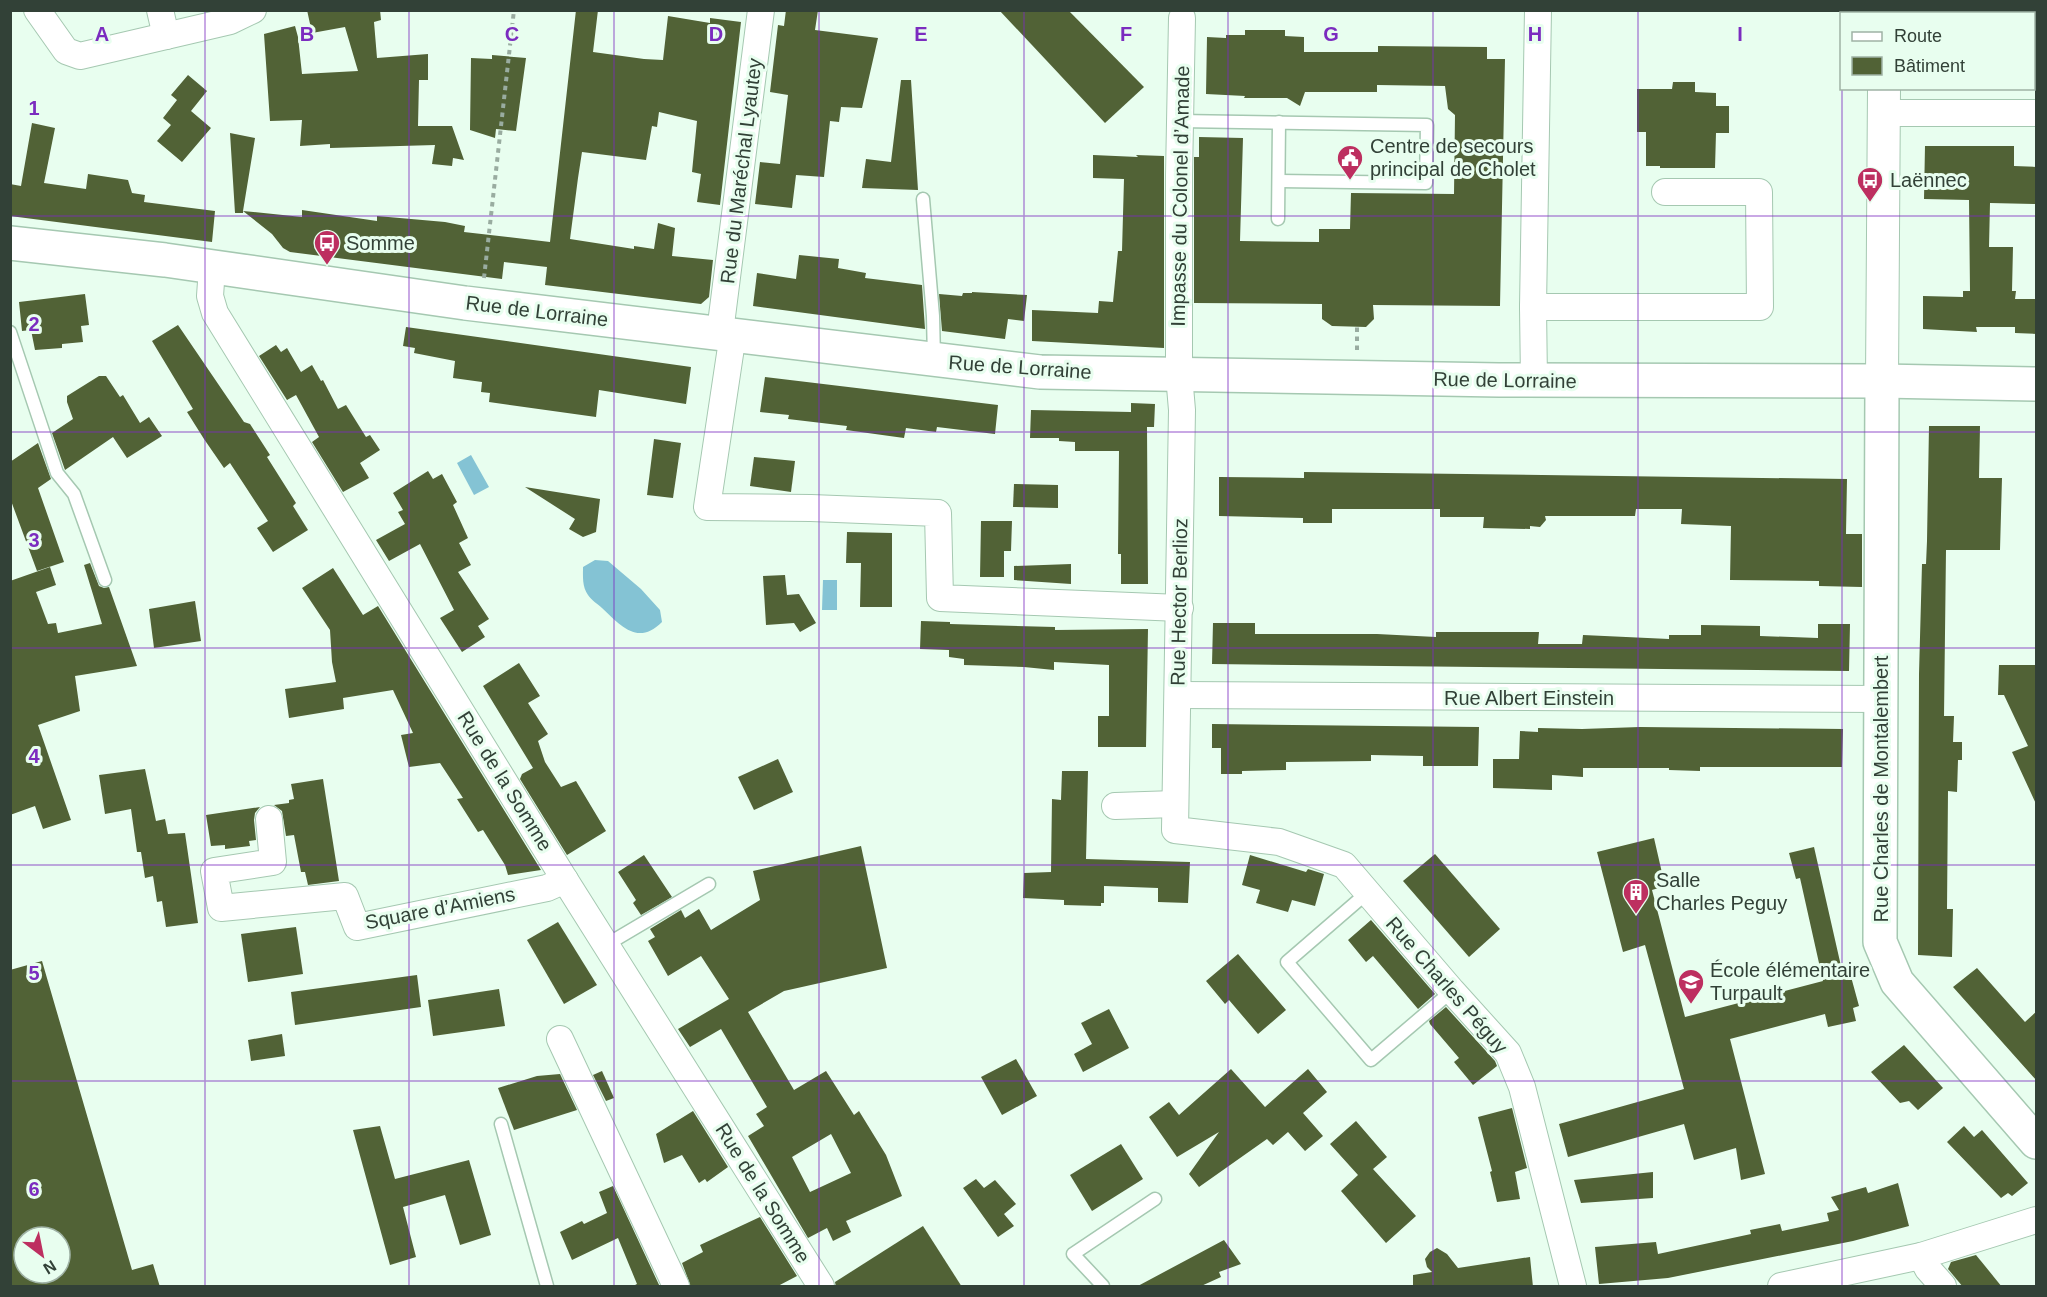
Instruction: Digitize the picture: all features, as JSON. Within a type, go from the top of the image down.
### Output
[{"type":"main road","name":"Rue de Lorraine","points":[[11,245],[165,260],[481,305],[1040,372],[1534,381],[1882,381],[2037,384]]},
{"type":"main road","name":"Rue Charles de Montalembert","points":[[1882,381],[1880,942],[1897,982],[2037,1142]]},
{"type":"street","points":[[37,10],[66,51],[80,56],[230,21],[253,10]]},
{"type":"street","points":[[160,10],[166,36]]},
{"type":"street","name":"Rue du Maréchal Lyautey","points":[[761,10],[726,333],[731,357],[707,507],[939,513],[940,598],[1180,608]]},
{"type":"street","points":[[1534,381],[1538,10]]},
{"type":"street","name":"Impasse du Colonel d’Amade","points":[[1179,375],[1182,18]]},
{"type":"street","points":[[1882,381],[1883,101],[2037,113]]},
{"type":"street","points":[[1533,307],[1760,307],[1759,192],[1665,192]]},
{"type":"street","name":"Rue de la Somme","points":[[212,268],[210,296],[215,313],[565,880],[821,1287]]},
{"type":"street","name":"Rue Hector Berlioz","points":[[1175,830],[1182,396],[1179,375]]},
{"type":"street","name":"Rue Albert Einstein","points":[[1178,695],[1881,699]]},
{"type":"street","points":[[1115,806],[1175,804]]},
{"type":"street","name":"Square d’Amiens","points":[[269,819],[273,862],[214,872],[221,908],[345,896],[357,927],[547,888],[565,880]]},
{"type":"street","name":"Rue Charles Péguy","points":[[1175,830],[1279,842],[1344,865],[1368,892],[1508,1053],[1522,1087],[1573,1287]]},
{"type":"street","points":[[560,1039],[676,1287]]},
{"type":"street","points":[[1781,1287],[1921,1256],[2037,1220]]},
{"type":"street","points":[[1921,1256],[1928,1269],[1943,1287]]},
{"type":"lane","points":[[1180,121],[1427,124],[1426,183],[1279,181]]},
{"type":"lane","points":[[1278,219],[1279,122]]},
{"type":"lane","points":[[923,199],[933,316],[934,360]]},
{"type":"lane","points":[[10,332],[57,473],[74,494],[105,580]]},
{"type":"lane","points":[[606,945],[709,884]]},
{"type":"lane","points":[[1368,892],[1287,962],[1371,1060],[1452,991]]},
{"type":"lane","points":[[501,1124],[547,1287]]},
{"type":"lane","points":[[1103,1287],[1073,1254],[1155,1199]]},
{"type":"path","points":[[481,305],[514,10]]},
{"type":"path","points":[[1357,327],[1357,338]]},
{"type":"water","points":[[471,455],[489,487],[474,495],[457,463]]},
{"type":"water","points":[[595,560],[608,561],[641,589],[660,610],[662,622],[645,632],[630,631],[593,600],[585,589],[583,567]]},
{"type":"water","points":[[823,580],[837,580],[837,610],[822,610]]},
{"type":"building","points":[[307,10],[380,10],[381,20],[374,22],[377,58],[428,54],[428,80],[419,80],[418,126],[452,126],[464,160],[453,158],[452,166],[432,164],[435,145],[330,148],[330,144],[300,146],[302,120],[270,121],[264,34],[295,26],[302,74],[358,71],[345,27],[312,33]]},
{"type":"building","points":[[576,10],[598,10],[593,52],[644,59],[663,60],[668,16],[710,23],[710,18],[741,22],[720,205],[697,202],[701,174],[692,172],[697,121],[659,112],[657,127],[652,126],[646,160],[582,152],[578,178],[570,239],[634,249],[634,246],[654,249],[658,223],[675,228],[672,256],[713,260],[709,297],[701,304],[545,285],[547,267],[504,262],[502,279],[290,252],[243,211],[302,217],[302,210],[377,221],[377,216],[445,222],[465,226],[464,232],[550,242]]},
{"type":"building","points":[[786,10],[818,10],[815,30],[878,38],[862,108],[841,107],[839,122],[830,121],[824,177],[796,175],[792,208],[755,204],[760,162],[780,164],[788,95],[770,92],[778,25],[784,26]]},
{"type":"building","points":[[999,10],[1068,10],[1144,87],[1105,123]]},
{"type":"building","points":[[1245,30],[1285,30],[1285,36],[1304,37],[1304,52],[1378,52],[1378,46],[1487,47],[1487,59],[1505,59],[1500,306],[1373,305],[1374,319],[1366,327],[1332,326],[1322,319],[1322,304],[1194,303],[1194,157],[1199,157],[1199,137],[1243,138],[1240,241],[1319,242],[1319,229],[1350,229],[1351,193],[1454,194],[1455,115],[1448,109],[1445,86],[1377,85],[1377,92],[1305,92],[1300,106],[1287,98],[1244,98],[1245,96],[1206,94],[1207,37],[1226,38],[1226,35],[1245,35]]},
{"type":"building","points":[[492,55],[526,58],[516,131],[496,129],[495,138],[470,130],[471,58],[492,59]]},
{"type":"building","points":[[188,75],[207,91],[191,111],[211,128],[182,162],[157,141],[171,125],[163,118],[177,100],[171,95]]},
{"type":"building","points":[[901,80],[911,80],[918,190],[862,188],[866,159],[891,162]]},
{"type":"building","points":[[1673,82],[1695,82],[1695,92],[1716,93],[1716,106],[1729,106],[1729,133],[1716,133],[1715,168],[1646,166],[1646,132],[1637,132],[1637,89],[1672,89]]},
{"type":"building","points":[[32,123],[55,128],[44,183],[86,189],[88,174],[128,180],[132,193],[145,195],[144,202],[215,211],[212,242],[10,216],[10,184],[21,186]]},
{"type":"building","points":[[230,133],[255,138],[243,213],[235,213]]},
{"type":"building","points":[[1925,146],[2014,146],[2014,166],[2037,167],[2037,204],[1990,203],[1989,247],[2013,247],[2012,291],[2016,291],[2015,299],[2037,299],[2037,334],[2015,333],[2015,327],[1976,327],[1977,332],[1923,329],[1923,296],[1963,297],[1963,291],[1970,291],[1969,200],[1924,199]]},
{"type":"building","points":[[1093,155],[1164,156],[1164,348],[1032,341],[1032,310],[1098,313],[1099,301],[1113,302],[1118,251],[1122,251],[1124,179],[1093,178]]},
{"type":"building","points":[[799,255],[839,259],[838,268],[866,273],[865,278],[922,285],[925,329],[753,306],[757,273],[796,279]]},
{"type":"building","points":[[963,293],[1027,295],[1024,321],[1008,319],[1005,339],[942,331],[939,294],[962,296]]},
{"type":"building","points":[[85,294],[89,325],[81,326],[83,342],[62,344],[62,348],[35,350],[31,330],[22,331],[19,302]]},
{"type":"building","points":[[178,325],[244,422],[250,424],[270,455],[267,457],[296,503],[293,506],[308,530],[273,552],[257,528],[268,521],[230,463],[224,468],[204,439],[187,412],[193,409],[152,341]]},
{"type":"building","points":[[406,327],[691,367],[686,404],[599,390],[596,417],[489,402],[490,393],[481,392],[482,382],[453,378],[455,361],[414,353],[415,348],[403,346]]},
{"type":"building","points":[[276,345],[281,352],[287,348],[301,372],[312,365],[321,381],[323,380],[338,409],[346,405],[366,437],[370,435],[380,450],[360,463],[369,478],[343,492],[312,442],[319,437],[296,395],[287,400],[259,356]]},
{"type":"building","points":[[99,376],[106,376],[120,397],[123,395],[140,423],[149,417],[162,436],[127,458],[113,437],[65,470],[52,433],[73,419],[67,396]]},
{"type":"building","points":[[765,377],[998,405],[995,434],[937,427],[936,432],[906,428],[904,438],[846,430],[847,426],[788,419],[789,415],[760,412]]},
{"type":"building","points":[[1131,403],[1155,404],[1154,427],[1147,427],[1148,584],[1121,584],[1121,554],[1118,554],[1119,451],[1075,451],[1075,442],[1059,441],[1059,438],[1030,438],[1031,410],[1131,412]]},
{"type":"building","points":[[1929,426],[1980,426],[1979,478],[2002,478],[2000,550],[1946,550],[1944,716],[1954,716],[1953,742],[1962,742],[1962,760],[1958,760],[1957,792],[1948,791],[1947,909],[1953,909],[1952,957],[1918,955],[1919,674],[1922,564],[1926,564],[1927,541]]},
{"type":"building","points":[[654,439],[681,443],[673,498],[647,495]]},
{"type":"building","points":[[38,443],[51,479],[38,488],[64,562],[37,571],[10,498],[10,462]]},
{"type":"building","points":[[754,457],[795,461],[791,492],[750,486]]},
{"type":"building","points":[[428,471],[433,479],[442,474],[457,502],[453,505],[468,538],[459,543],[471,565],[458,572],[489,619],[478,626],[485,637],[462,652],[440,618],[454,610],[420,544],[389,561],[376,540],[405,524],[398,512],[403,510],[393,493]]},
{"type":"building","points":[[1304,472],[1847,479],[1846,534],[1862,534],[1862,587],[1819,586],[1819,581],[1730,580],[1731,526],[1681,524],[1682,509],[1636,509],[1635,516],[1545,516],[1546,520],[1540,527],[1530,526],[1530,529],[1483,528],[1484,517],[1440,517],[1440,509],[1332,509],[1332,523],[1303,523],[1303,518],[1219,516],[1219,477],[1304,478]]},
{"type":"building","points":[[1014,484],[1058,485],[1058,508],[1013,507]]},
{"type":"building","points":[[525,487],[600,499],[596,532],[583,537],[569,529],[575,519]]},
{"type":"building","points":[[981,521],[1012,521],[1011,551],[1004,551],[1004,577],[980,577]]},
{"type":"building","points":[[847,532],[892,533],[892,607],[860,607],[861,563],[846,563]]},
{"type":"building","points":[[90,563],[99,586],[109,587],[137,666],[75,676],[80,711],[38,725],[71,820],[43,829],[35,806],[10,815],[10,581],[50,567],[56,585],[36,592],[48,624],[56,623],[58,633],[102,624],[84,565]]},
{"type":"building","points":[[1071,564],[1071,584],[1014,580],[1014,566]]},
{"type":"building","points":[[333,568],[363,615],[378,606],[541,870],[508,875],[505,865],[483,830],[478,832],[457,799],[463,798],[440,763],[409,767],[401,735],[413,733],[393,690],[343,698],[344,709],[289,718],[285,689],[336,682],[330,630],[302,588]]},
{"type":"building","points":[[785,575],[787,595],[799,594],[816,623],[800,632],[794,623],[766,625],[763,576]]},
{"type":"building","points":[[195,601],[201,641],[154,648],[149,609]]},
{"type":"building","points":[[921,621],[1055,627],[1055,630],[1148,629],[1146,747],[1098,747],[1098,716],[1109,716],[1109,665],[1054,662],[1054,670],[964,665],[964,659],[949,657],[949,650],[920,649]]},
{"type":"building","points":[[1213,623],[1255,623],[1255,634],[1377,634],[1436,637],[1436,632],[1539,632],[1538,644],[1582,644],[1583,635],[1669,639],[1669,635],[1701,635],[1701,625],[1760,626],[1760,636],[1818,638],[1818,624],[1850,624],[1849,671],[1212,664]]},
{"type":"building","points":[[519,663],[540,696],[528,703],[548,734],[538,741],[545,762],[561,787],[576,781],[606,831],[567,855],[520,779],[522,774],[533,768],[483,686]]},
{"type":"building","points":[[1999,665],[2037,665],[2037,806],[2012,752],[2028,746],[2004,695],[1998,695]]},
{"type":"building","points":[[1212,724],[1479,727],[1478,766],[1423,766],[1423,756],[1371,755],[1371,761],[1286,762],[1286,770],[1221,774],[1221,748],[1212,748]]},
{"type":"building","points":[[1538,728],[1843,729],[1842,767],[1700,767],[1700,771],[1669,770],[1669,768],[1583,768],[1583,777],[1552,775],[1552,790],[1493,788],[1493,759],[1519,759],[1520,731],[1538,732]]},
{"type":"building","points":[[778,759],[793,792],[754,810],[738,777]]},
{"type":"building","points":[[145,769],[156,821],[165,819],[168,834],[185,833],[198,923],[166,927],[162,901],[157,902],[153,876],[145,878],[141,852],[137,852],[131,809],[105,814],[99,775]]},
{"type":"building","points":[[1062,771],[1088,771],[1086,859],[1190,862],[1188,903],[1158,902],[1158,888],[1104,886],[1104,903],[1101,903],[1101,906],[1064,905],[1064,900],[1023,898],[1024,873],[1051,872],[1052,799],[1061,800]]},
{"type":"building","points":[[323,779],[339,881],[308,885],[305,872],[301,872],[294,835],[286,836],[282,811],[274,805],[289,803],[289,800],[294,799],[291,784]]},
{"type":"building","points":[[260,807],[255,813],[254,820],[256,840],[249,841],[250,846],[225,849],[225,845],[211,846],[206,815]]},
{"type":"building","points":[[1654,838],[1665,886],[1652,890],[1685,1017],[1823,981],[1800,878],[1796,879],[1789,853],[1814,847],[1843,975],[1850,973],[1859,1006],[1853,1008],[1856,1021],[1828,1027],[1825,1014],[1730,1039],[1765,1174],[1741,1180],[1736,1148],[1694,1160],[1684,1124],[1568,1157],[1559,1124],[1684,1089],[1645,945],[1623,952],[1597,852]]},
{"type":"building","points":[[861,846],[887,968],[784,991],[748,1012],[794,1090],[826,1071],[854,1115],[859,1111],[886,1155],[902,1196],[846,1221],[851,1232],[833,1241],[827,1228],[808,1238],[748,1136],[764,1126],[756,1114],[767,1107],[721,1029],[690,1047],[678,1029],[729,999],[701,956],[668,976],[648,941],[655,937],[650,929],[681,910],[685,918],[699,909],[711,930],[760,900],[753,871]],"holes":[[[831,1134],[851,1173],[810,1192],[792,1157]]]},
{"type":"building","points":[[1435,854],[1500,929],[1469,957],[1403,881]]},
{"type":"building","points":[[644,855],[672,897],[641,915],[633,903],[636,900],[618,872]]},
{"type":"building","points":[[1250,855],[1306,872],[1308,869],[1324,874],[1315,906],[1292,900],[1288,912],[1256,903],[1260,890],[1242,885]]},
{"type":"building","points":[[1371,920],[1435,994],[1418,1009],[1373,956],[1366,962],[1348,940]]},
{"type":"building","points":[[558,922],[597,985],[564,1004],[527,940]]},
{"type":"building","points":[[296,927],[303,974],[248,982],[241,934]]},
{"type":"building","points":[[1238,954],[1286,1010],[1258,1034],[1229,1000],[1225,1004],[1206,981]]},
{"type":"building","points":[[42,961],[132,1270],[153,1264],[160,1287],[10,1287],[10,970]]},
{"type":"building","points":[[1977,968],[2025,1022],[2037,1011],[2037,1081],[1953,987]]},
{"type":"building","points":[[417,975],[421,1007],[295,1025],[291,992]]},
{"type":"building","points":[[499,989],[505,1026],[433,1036],[428,1000]]},
{"type":"building","points":[[1446,1007],[1497,1066],[1473,1085],[1454,1062],[1459,1058],[1430,1024],[1429,1021]]},
{"type":"building","points":[[1109,1009],[1129,1048],[1083,1072],[1074,1054],[1092,1044],[1081,1023]]},
{"type":"building","points":[[282,1034],[285,1056],[251,1061],[248,1040]]},
{"type":"building","points":[[1904,1045],[1943,1088],[1918,1110],[1909,1101],[1900,1103],[1871,1072]]},
{"type":"building","points":[[1016,1059],[1037,1096],[1002,1115],[981,1077]]},
{"type":"building","points":[[1231,1069],[1265,1107],[1308,1069],[1327,1092],[1303,1113],[1323,1136],[1305,1151],[1288,1132],[1273,1145],[1267,1139],[1199,1187],[1189,1174],[1219,1132],[1177,1157],[1149,1117],[1169,1102],[1179,1115]]},
{"type":"building","points":[[602,1071],[614,1098],[606,1101],[593,1075]]},
{"type":"building","points":[[560,1074],[577,1110],[514,1130],[498,1088],[537,1076]]},
{"type":"building","points":[[1512,1108],[1527,1168],[1515,1172],[1520,1199],[1497,1202],[1490,1172],[1492,1171],[1478,1117]]},
{"type":"building","points":[[693,1111],[728,1167],[707,1182],[705,1179],[699,1183],[682,1155],[664,1163],[656,1134]]},
{"type":"building","points":[[1356,1121],[1387,1157],[1373,1169],[1416,1216],[1386,1243],[1341,1191],[1358,1175],[1330,1144]]},
{"type":"building","points":[[380,1126],[395,1179],[469,1160],[491,1235],[460,1245],[445,1195],[403,1207],[416,1257],[390,1265],[353,1130]]},
{"type":"building","points":[[1964,1126],[1974,1137],[1982,1130],[2028,1183],[2012,1196],[2008,1193],[2001,1198],[1947,1142]]},
{"type":"building","points":[[1121,1144],[1143,1179],[1092,1211],[1070,1175]]},
{"type":"building","points":[[1653,1172],[1653,1198],[1581,1203],[1574,1180]]},
{"type":"building","points":[[976,1179],[984,1188],[995,1180],[1016,1204],[1004,1214],[1014,1226],[998,1237],[963,1188]]},
{"type":"building","points":[[1898,1183],[1909,1226],[1853,1241],[1668,1278],[1599,1284],[1595,1247],[1656,1242],[1658,1254],[1751,1234],[1750,1230],[1780,1224],[1782,1231],[1829,1221],[1827,1213],[1839,1210],[1831,1197],[1866,1187],[1868,1193]]},
{"type":"building","points":[[613,1186],[660,1287],[631,1287],[637,1284],[618,1238],[572,1260],[560,1232],[582,1221],[584,1224],[607,1213],[599,1192]]},
{"type":"building","points":[[760,1217],[797,1276],[776,1287],[691,1287],[682,1263],[703,1252],[700,1245]]},
{"type":"building","points":[[923,1226],[962,1287],[836,1287],[835,1282]]},
{"type":"building","points":[[1224,1240],[1241,1264],[1219,1272],[1221,1277],[1199,1287],[1136,1287]]},
{"type":"building","points":[[1437,1248],[1447,1254],[1458,1268],[1530,1257],[1533,1287],[1413,1287],[1413,1275],[1432,1272],[1427,1267],[1425,1259]]},
{"type":"building","points":[[1976,1255],[2002,1287],[1963,1287],[1948,1269],[1951,1262]]},
{"type":"place","name":"Centre de secours principal de Cholet","points":[[1350,181]]},
{"type":"place","name":"Laënnec","points":[[1870,203]]},
{"type":"place","name":"Somme","points":[[327,266]]},
{"type":"place","name":"Salle Charles Peguy","points":[[1636,915]]},
{"type":"place","name":"École élémentaire Turpault","points":[[1691,1005]]}]
